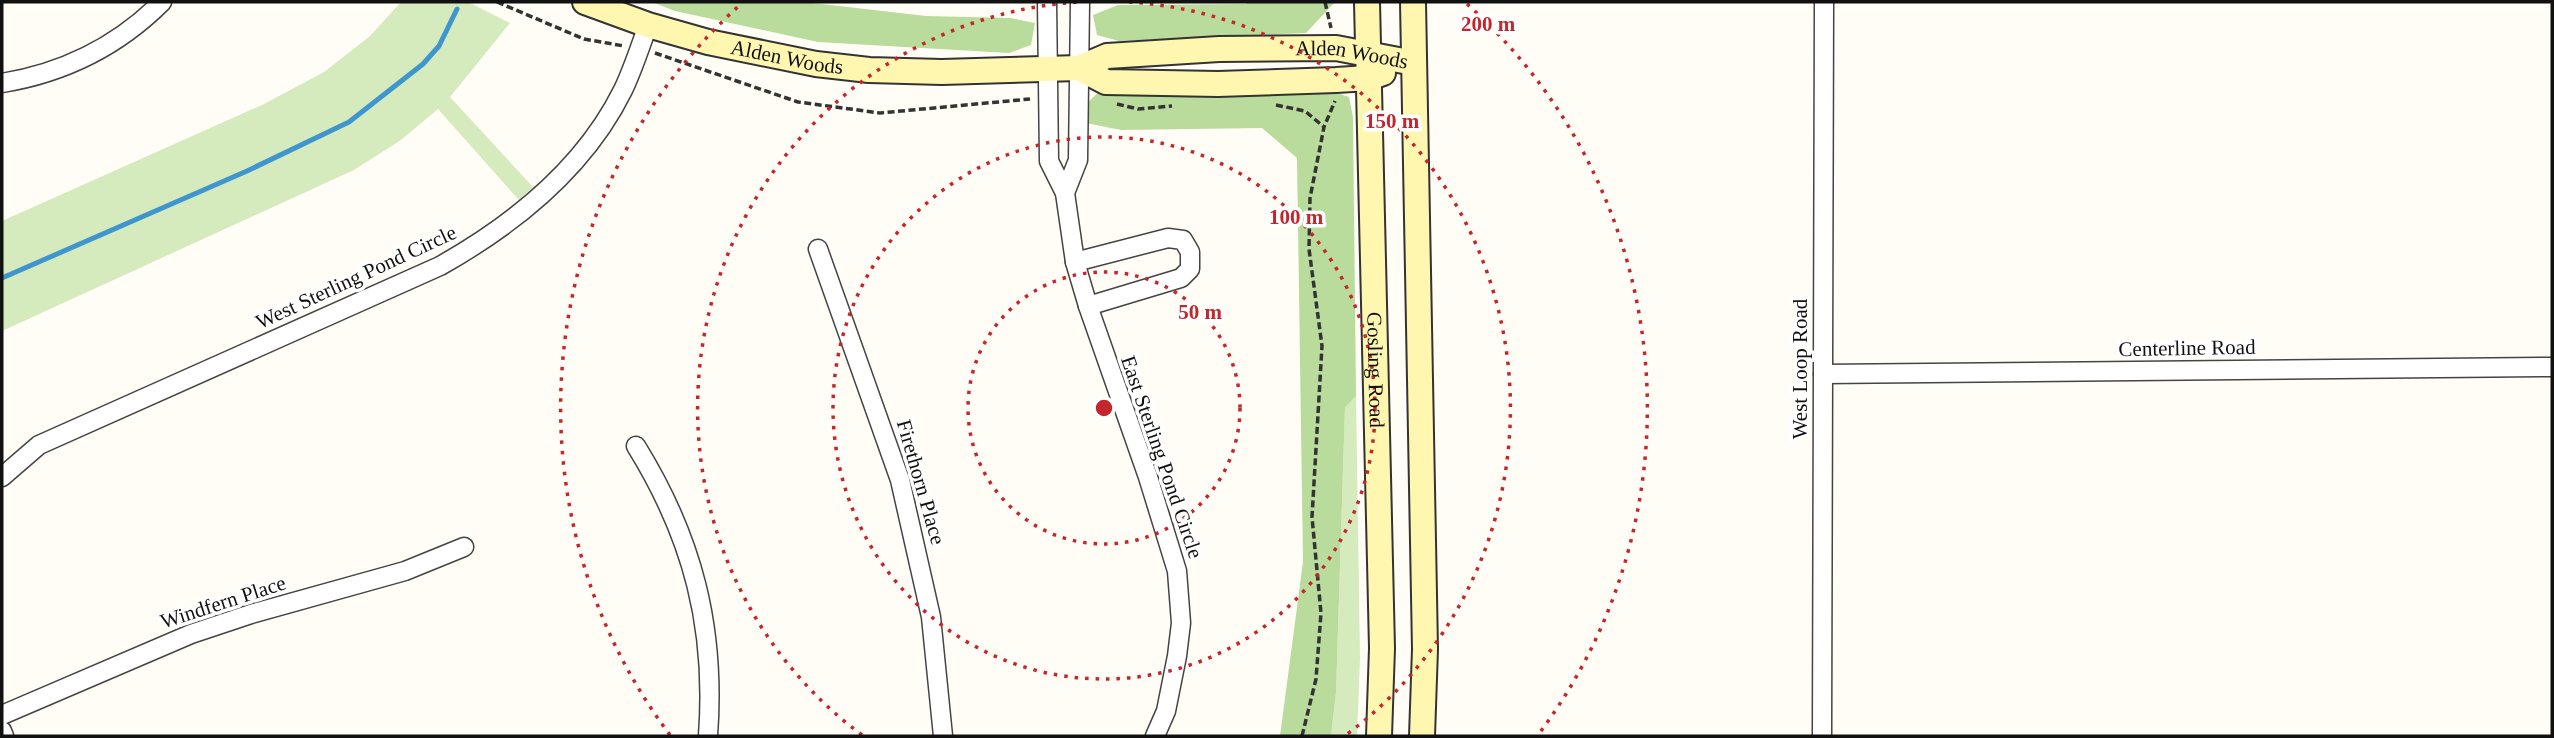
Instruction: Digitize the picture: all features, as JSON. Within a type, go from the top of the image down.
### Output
[{"type":"main road","name":"Alden Woods","points":[[585,2],[648,25],[719,44],[816,64],[942,72],[1047,69],[1079,68],[1107,56],[1219,49],[1336,48],[1413,63]]},
{"type":"main road","name":"Gosling Road","points":[[1367,2],[1382,648],[1379,736]]},
{"type":"main road","name":"Gosling Road","points":[[1413,2],[1425,649],[1422,736]]},
{"type":"main road","name":"Alden Woods","points":[[1079,68],[1106,82],[1218,84],[1369,78],[1413,63]]},
{"type":"street","points":[[2,83],[54,70],[105,47],[141,23],[162,2]]},
{"type":"street","name":"East Sterling Pond Circle","points":[[1047,2],[1049,161],[1065,193],[1075,262],[1087,306],[1148,477],[1177,571],[1181,622],[1177,656],[1166,711],[1155,736]]},
{"type":"street","name":"East Sterling Pond Circle","points":[[1065,193],[1078,160],[1080,2]]},
{"type":"street","name":"West Loop Road","points":[[1822,736],[1824,2]]},
{"type":"street","name":"West Sterling Pond Circle","points":[[2,477],[39,445],[440,266],[487,240],[555,181],[599,128],[622,91],[648,25]]},
{"type":"street","points":[[1075,262],[1168,238],[1183,240],[1191,252],[1190,269],[1181,278],[1087,306]]},
{"type":"street","name":"Firethorn Place","points":[[818,249],[901,480],[931,617],[943,736]]},
{"type":"street","name":"Centerline Road","points":[[1823,374],[2552,367]]},
{"type":"street","points":[[636,446],[664,491],[698,592],[708,663],[708,736]]},
{"type":"street","name":"Windfern Place","points":[[2,715],[191,634],[251,614],[405,571],[464,547]]},
{"type":"street","points":[[2,731],[4,736]]},
{"type":"path","points":[[1325,2],[1336,48]]},
{"type":"path","points":[[1302,736],[1316,679],[1321,613],[1312,517],[1322,346],[1309,249],[1310,198],[1324,127],[1336,97],[1336,80]]},
{"type":"green space","points":[[401,2],[468,2],[510,23],[450,97],[533,187],[519,200],[438,109],[401,140],[354,170],[2,331],[2,221],[264,104],[324,72],[370,36]]},
{"type":"green space","points":[[652,2],[804,2],[926,16],[1010,18],[1035,23],[1031,45],[1009,53],[818,42],[675,11]]},
{"type":"green space","points":[[1335,2],[1306,33],[1119,41],[1097,35],[1093,15],[1118,5]]},
{"type":"green space","points":[[1102,89],[1331,91],[1349,97],[1353,117],[1356,396],[1345,407],[1336,693],[1331,736],[1280,736],[1303,562],[1297,158],[1262,128],[1121,130],[1086,123],[1087,103]]},
{"type":"green space","points":[[1356,396],[1360,659],[1357,736],[1331,736],[1336,693],[1345,406]]},
{"type":"waterway","points":[[2,278],[247,171],[349,122],[423,64],[439,46],[457,9]]}]
